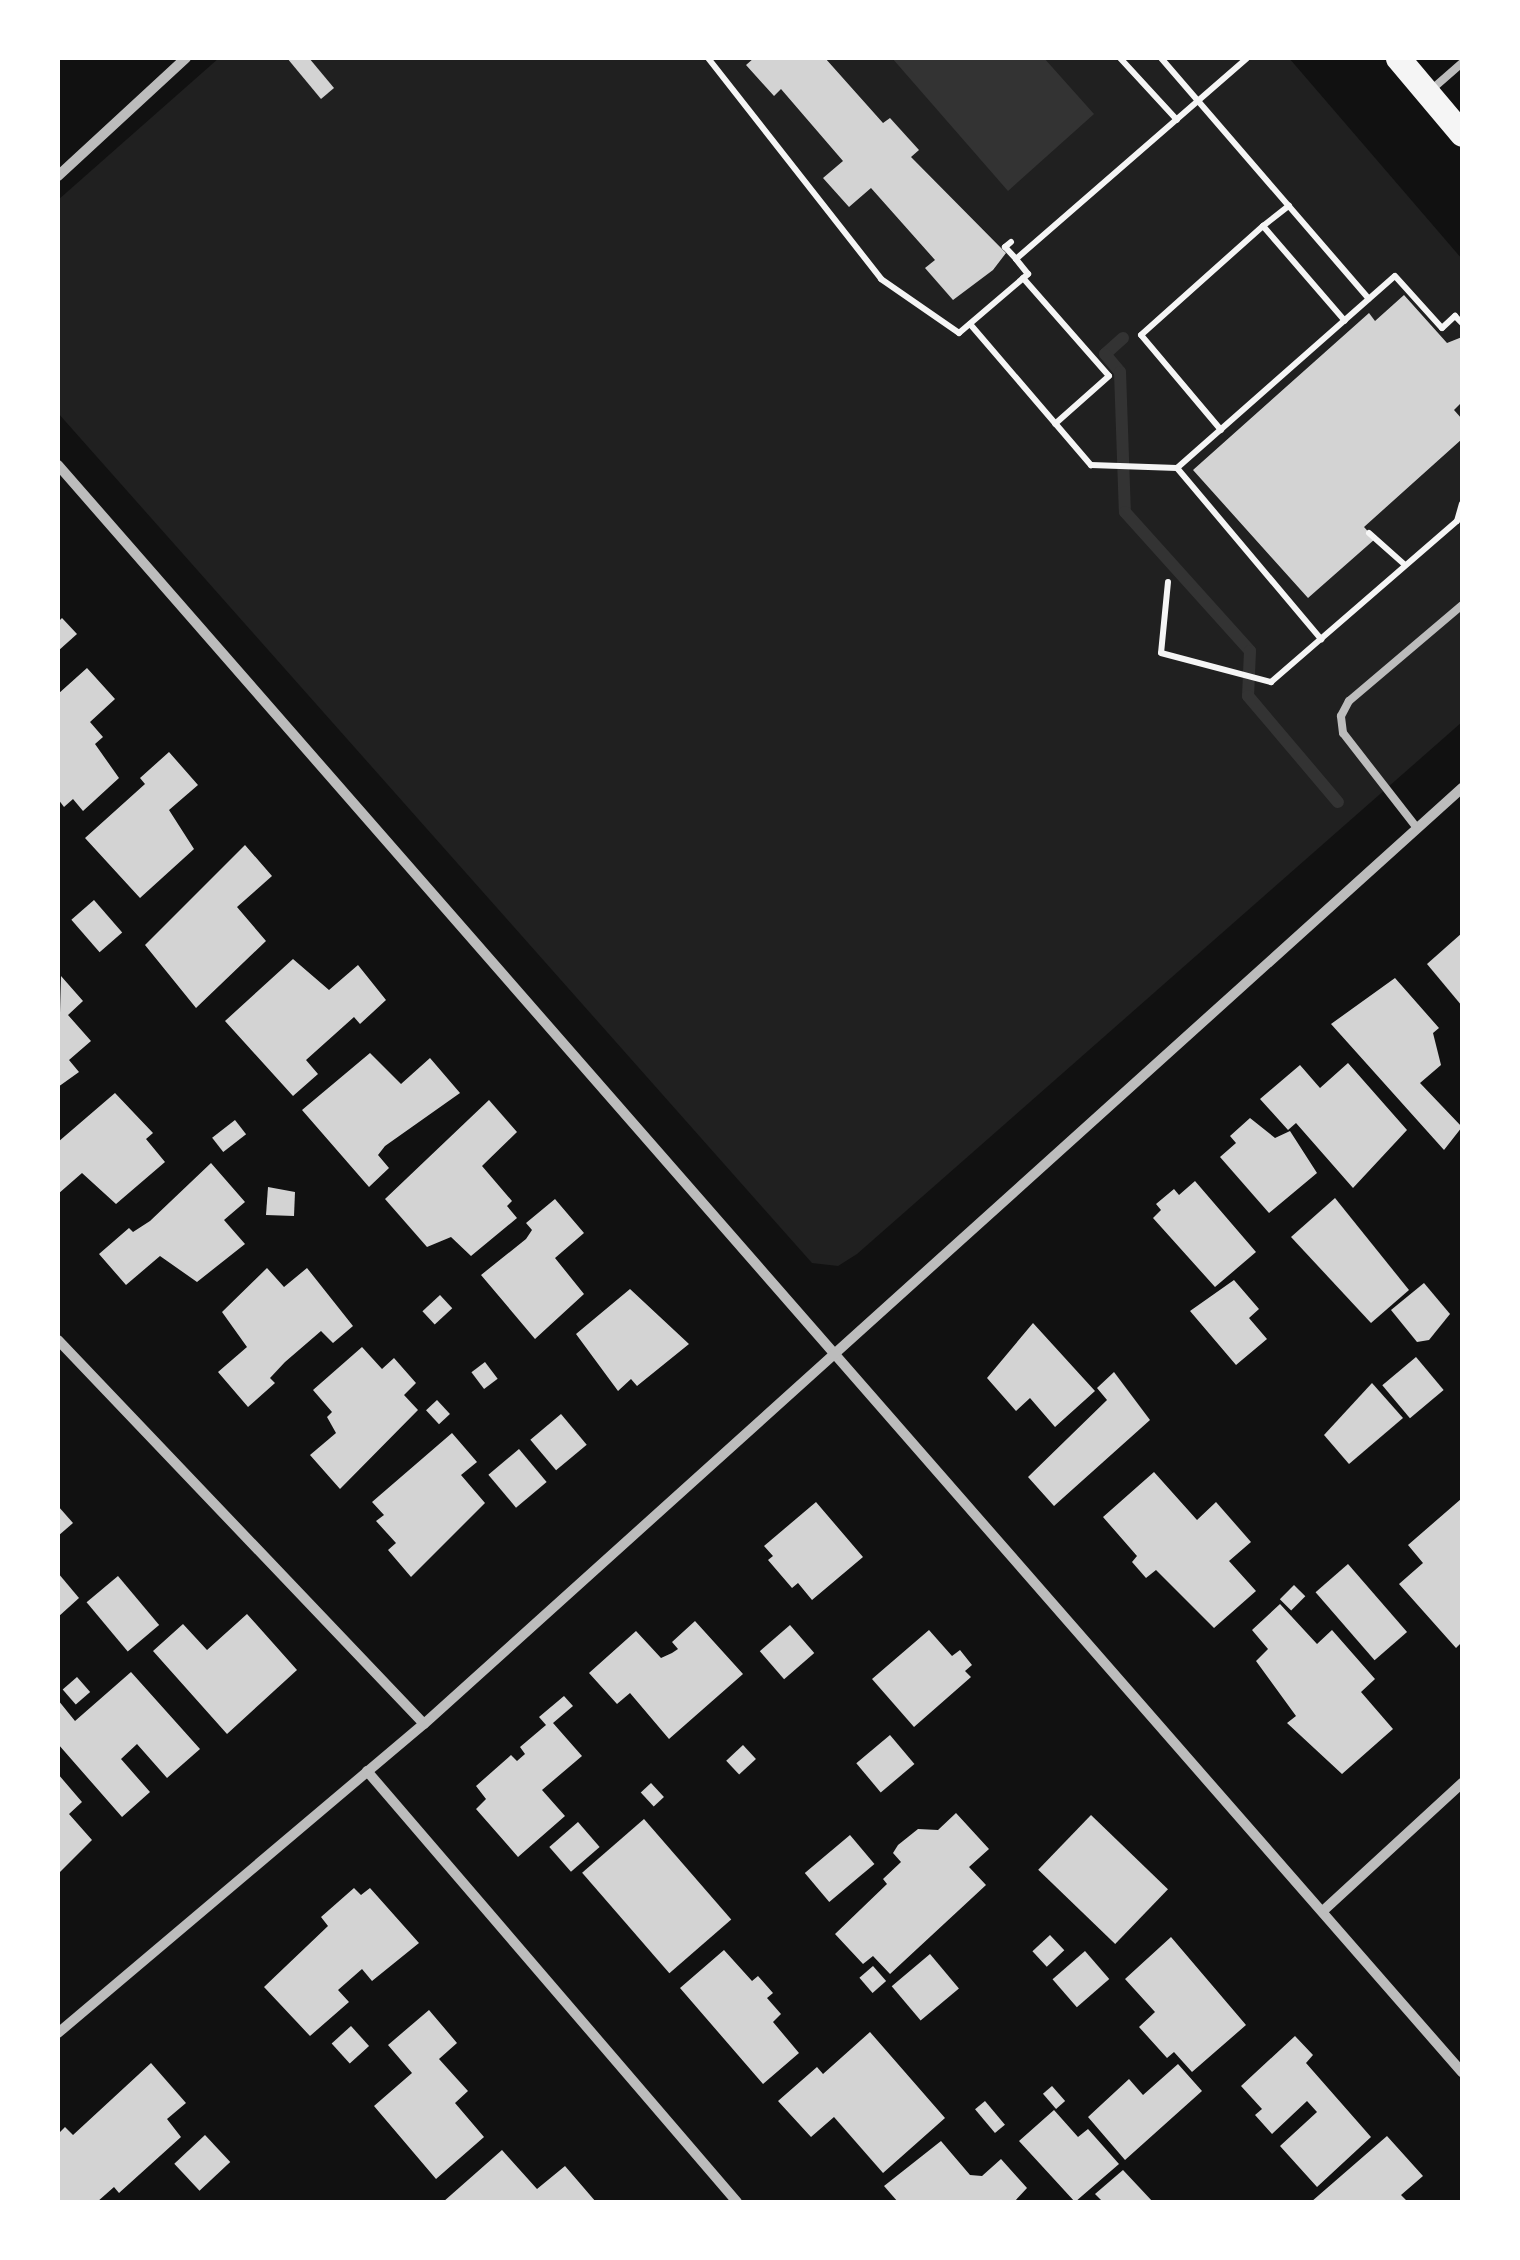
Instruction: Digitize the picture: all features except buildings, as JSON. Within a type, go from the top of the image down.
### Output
[{"type":"main road","points":[[1398,58],[1462,134]]},
{"type":"street","points":[[58,176],[186,58]]},
{"type":"street","points":[[58,466],[835,1348],[1462,2072]]},
{"type":"street","points":[[58,2033],[424,1724],[835,1348],[1462,788]]},
{"type":"street","points":[[58,1340],[424,1724]]},
{"type":"street","points":[[366,1770],[737,2202]]},
{"type":"street","points":[[1324,1910],[1462,1783]]},
{"type":"lane","points":[[1428,93],[1462,63]]},
{"type":"lane","points":[[1418,828],[1343,733],[1341,716],[1349,701],[1462,605]]},
{"type":"path","points":[[708,58],[882,279],[959,333],[1028,274],[1005,247],[1011,242]]},
{"type":"path","points":[[1120,58],[1177,120]]},
{"type":"path","points":[[1161,58],[1370,299]]},
{"type":"path","points":[[1016,259],[1247,58]]},
{"type":"path","points":[[1221,430],[1141,336],[1288,206]]},
{"type":"path","points":[[1263,226],[1345,321]]},
{"type":"path","points":[[970,324],[1090,465],[1177,468],[1395,276],[1442,328],[1455,316],[1462,324]]},
{"type":"path","points":[[1023,278],[1109,376],[1056,424]]},
{"type":"path","points":[[1177,468],[1321,639]]},
{"type":"path","points":[[1168,582],[1162,653],[1271,682],[1457,521],[1462,504]]},
{"type":"path","points":[[1370,533],[1405,565]]},
{"type":"shaded area","points":[[219,58],[1289,58],[1462,259],[1462,722],[857,1254],[838,1266],[812,1263],[58,413],[58,200]]},
{"type":"shaded area","points":[[892,58],[1044,58],[1094,114],[1008,191]]},
{"type":"waterway","points":[[1123,338],[1105,354],[1120,372],[1125,512],[1250,651],[1248,696],[1338,802]]}]
